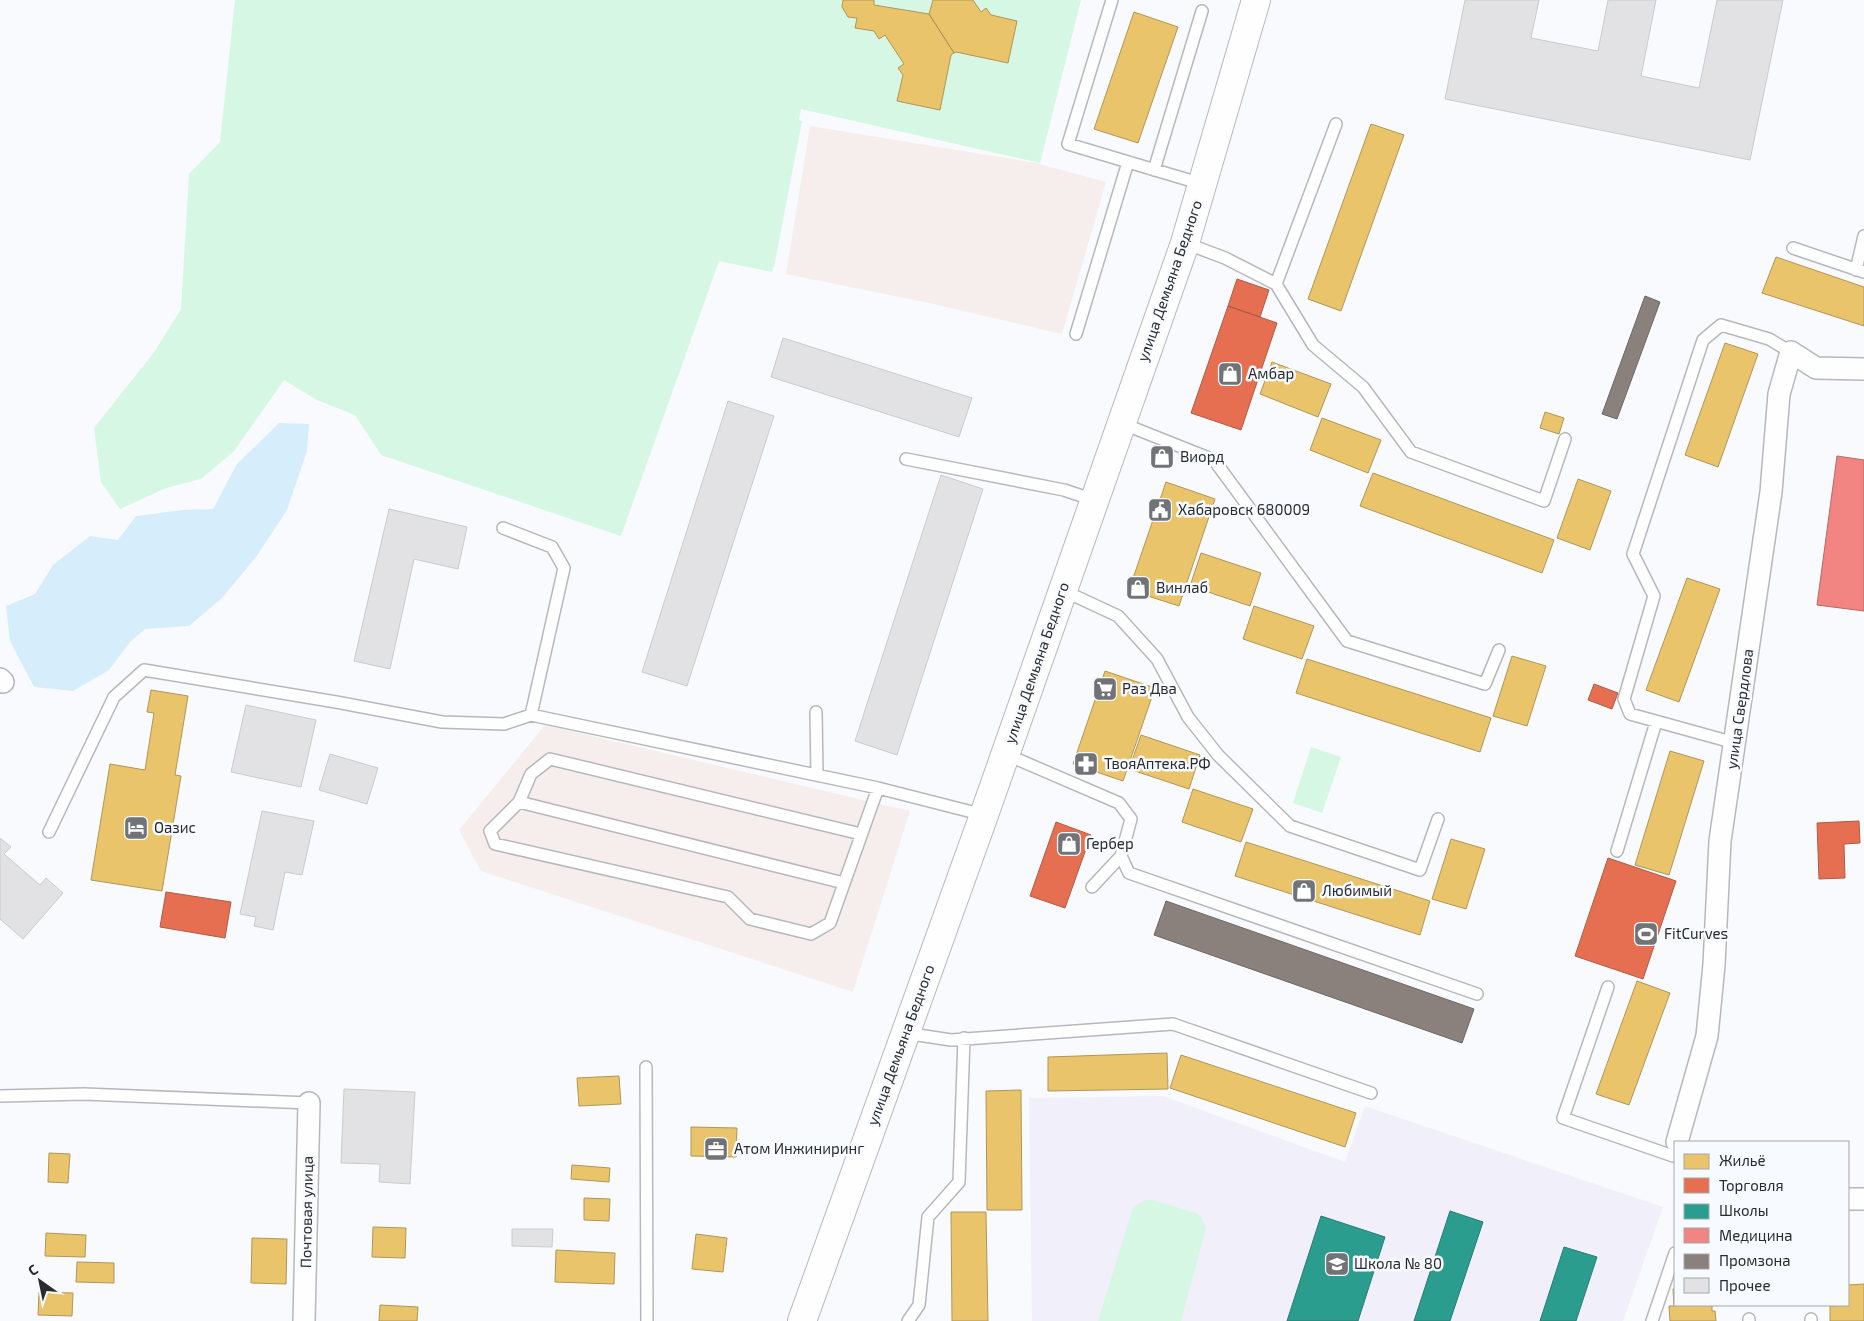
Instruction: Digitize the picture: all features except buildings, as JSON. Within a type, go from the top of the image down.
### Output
[{"type":"main road","name":"улица Демьяна Бедного","points":[[802,1321],[984,815],[1184,243],[1256,0]]},
{"type":"street","points":[[1791,352],[1816,368],[1864,369]]},
{"type":"street","name":"улица Свердлова","points":[[1678,1141],[1707,1036],[1714,965],[1720,841],[1771,492],[1779,394],[1791,352]]},
{"type":"street","name":"Почтовая улица","points":[[304,1321],[309,1103]]},
{"type":"street","points":[[1849,1199],[1864,1199]]},
{"type":"lane","points":[[1112,0],[1068,144],[1202,184]]},
{"type":"lane","points":[[1154,170],[1202,11]]},
{"type":"lane","points":[[1276,284],[1336,124]]},
{"type":"lane","points":[[1076,334],[1128,162]]},
{"type":"lane","points":[[1793,248],[1860,271],[1864,236]]},
{"type":"lane","points":[[1184,243],[1225,258],[1276,284],[1313,345],[1363,387],[1411,452],[1544,501],[1565,439]]},
{"type":"lane","points":[[1735,743],[1630,714],[1624,700],[1654,596],[1632,554],[1703,340],[1721,325],[1769,338],[1791,352]]},
{"type":"lane","points":[[1121,423],[1214,460],[1347,641],[1485,684],[1499,650]]},
{"type":"lane","points":[[906,459],[1064,490],[1094,500]]},
{"type":"lane","points":[[503,528],[552,547],[564,568],[531,715]]},
{"type":"lane","points":[[1062,590],[1118,616],[1157,659],[1188,717],[1218,755],[1290,826],[1420,870],[1438,819]]},
{"type":"lane","points":[[49,832],[114,697],[144,670],[442,722],[504,724],[531,715],[878,788],[984,815]]},
{"type":"lane","points":[[816,712],[817,775]]},
{"type":"lane","points":[[1617,851],[1656,722]]},
{"type":"lane","points":[[1005,754],[1118,803],[1131,819],[1120,856],[1092,887]]},
{"type":"lane","points":[[861,834],[550,759],[530,774],[519,802],[490,832],[495,844],[728,897],[750,919],[811,934],[830,923],[878,788]]},
{"type":"lane","points":[[519,802],[844,883]]},
{"type":"lane","points":[[1120,856],[1129,874],[1477,994]]},
{"type":"lane","points":[[1608,987],[1563,1118],[1674,1152]]},
{"type":"lane","points":[[905,1033],[951,1040],[1173,1024],[1371,1093]]},
{"type":"lane","points":[[908,1321],[919,1306],[928,1217],[959,1182],[964,1038]]},
{"type":"lane","points":[[646,1067],[647,1321]]},
{"type":"lane","points":[[0,1096],[84,1094],[309,1103]]},
{"type":"lane","points":[[1652,1321],[1674,1256]]},
{"type":"shaded area","points":[[810,126],[1036,163],[1106,182],[1062,334],[929,303],[786,274]]},
{"type":"shaded area","points":[[545,725],[910,811],[853,992],[481,871],[459,830]]},
{"type":"shaded area","name":"Школа № 80","points":[[1163,1096],[1345,1162],[1365,1106],[1663,1207],[1623,1321],[1032,1321],[1029,1098]]},
{"type":"green space","points":[[235,0],[1081,0],[1040,163],[801,109],[799,120],[802,121],[772,272],[719,261],[621,536],[381,455],[355,415],[317,400],[284,380],[234,451],[201,479],[166,488],[120,509],[101,482],[94,428],[155,351],[181,309],[189,174],[220,142]]},
{"type":"green space","points":[[1311,747],[1341,757],[1322,813],[1293,803]]},
{"type":"green space","points":[[1145,1200],[1152,1200],[1196,1213],[1201,1217],[1206,1228],[1181,1321],[1098,1321],[1132,1211],[1135,1206]]},
{"type":"water","points":[[279,423],[309,424],[307,451],[287,510],[256,557],[222,598],[189,626],[145,629],[130,642],[109,670],[73,691],[34,687],[10,641],[6,606],[35,594],[53,565],[90,536],[118,540],[136,516],[183,510],[213,509],[237,464]]},
{"type":"place","name":"Амбар","points":[[1230,374]]},
{"type":"place","name":"Виорд","points":[[1162,457]]},
{"type":"place","name":"Хабаровск 680009","points":[[1160,510]]},
{"type":"place","name":"Винлаб","points":[[1138,588]]},
{"type":"place","name":"Раз Два","points":[[1105,689]]},
{"type":"place","name":"ТвояАптека.РФ","points":[[1086,764]]},
{"type":"place","name":"Оазис","points":[[136,828]]},
{"type":"place","name":"Гербер","points":[[1069,844]]},
{"type":"place","name":"Любимый","points":[[1304,891]]},
{"type":"place","name":"FitCurves","points":[[1646,934]]},
{"type":"place","name":"Атом Инжиниринг","points":[[716,1149]]},
{"type":"place","name":"Школа № 80","points":[[1337,1264]]}]
